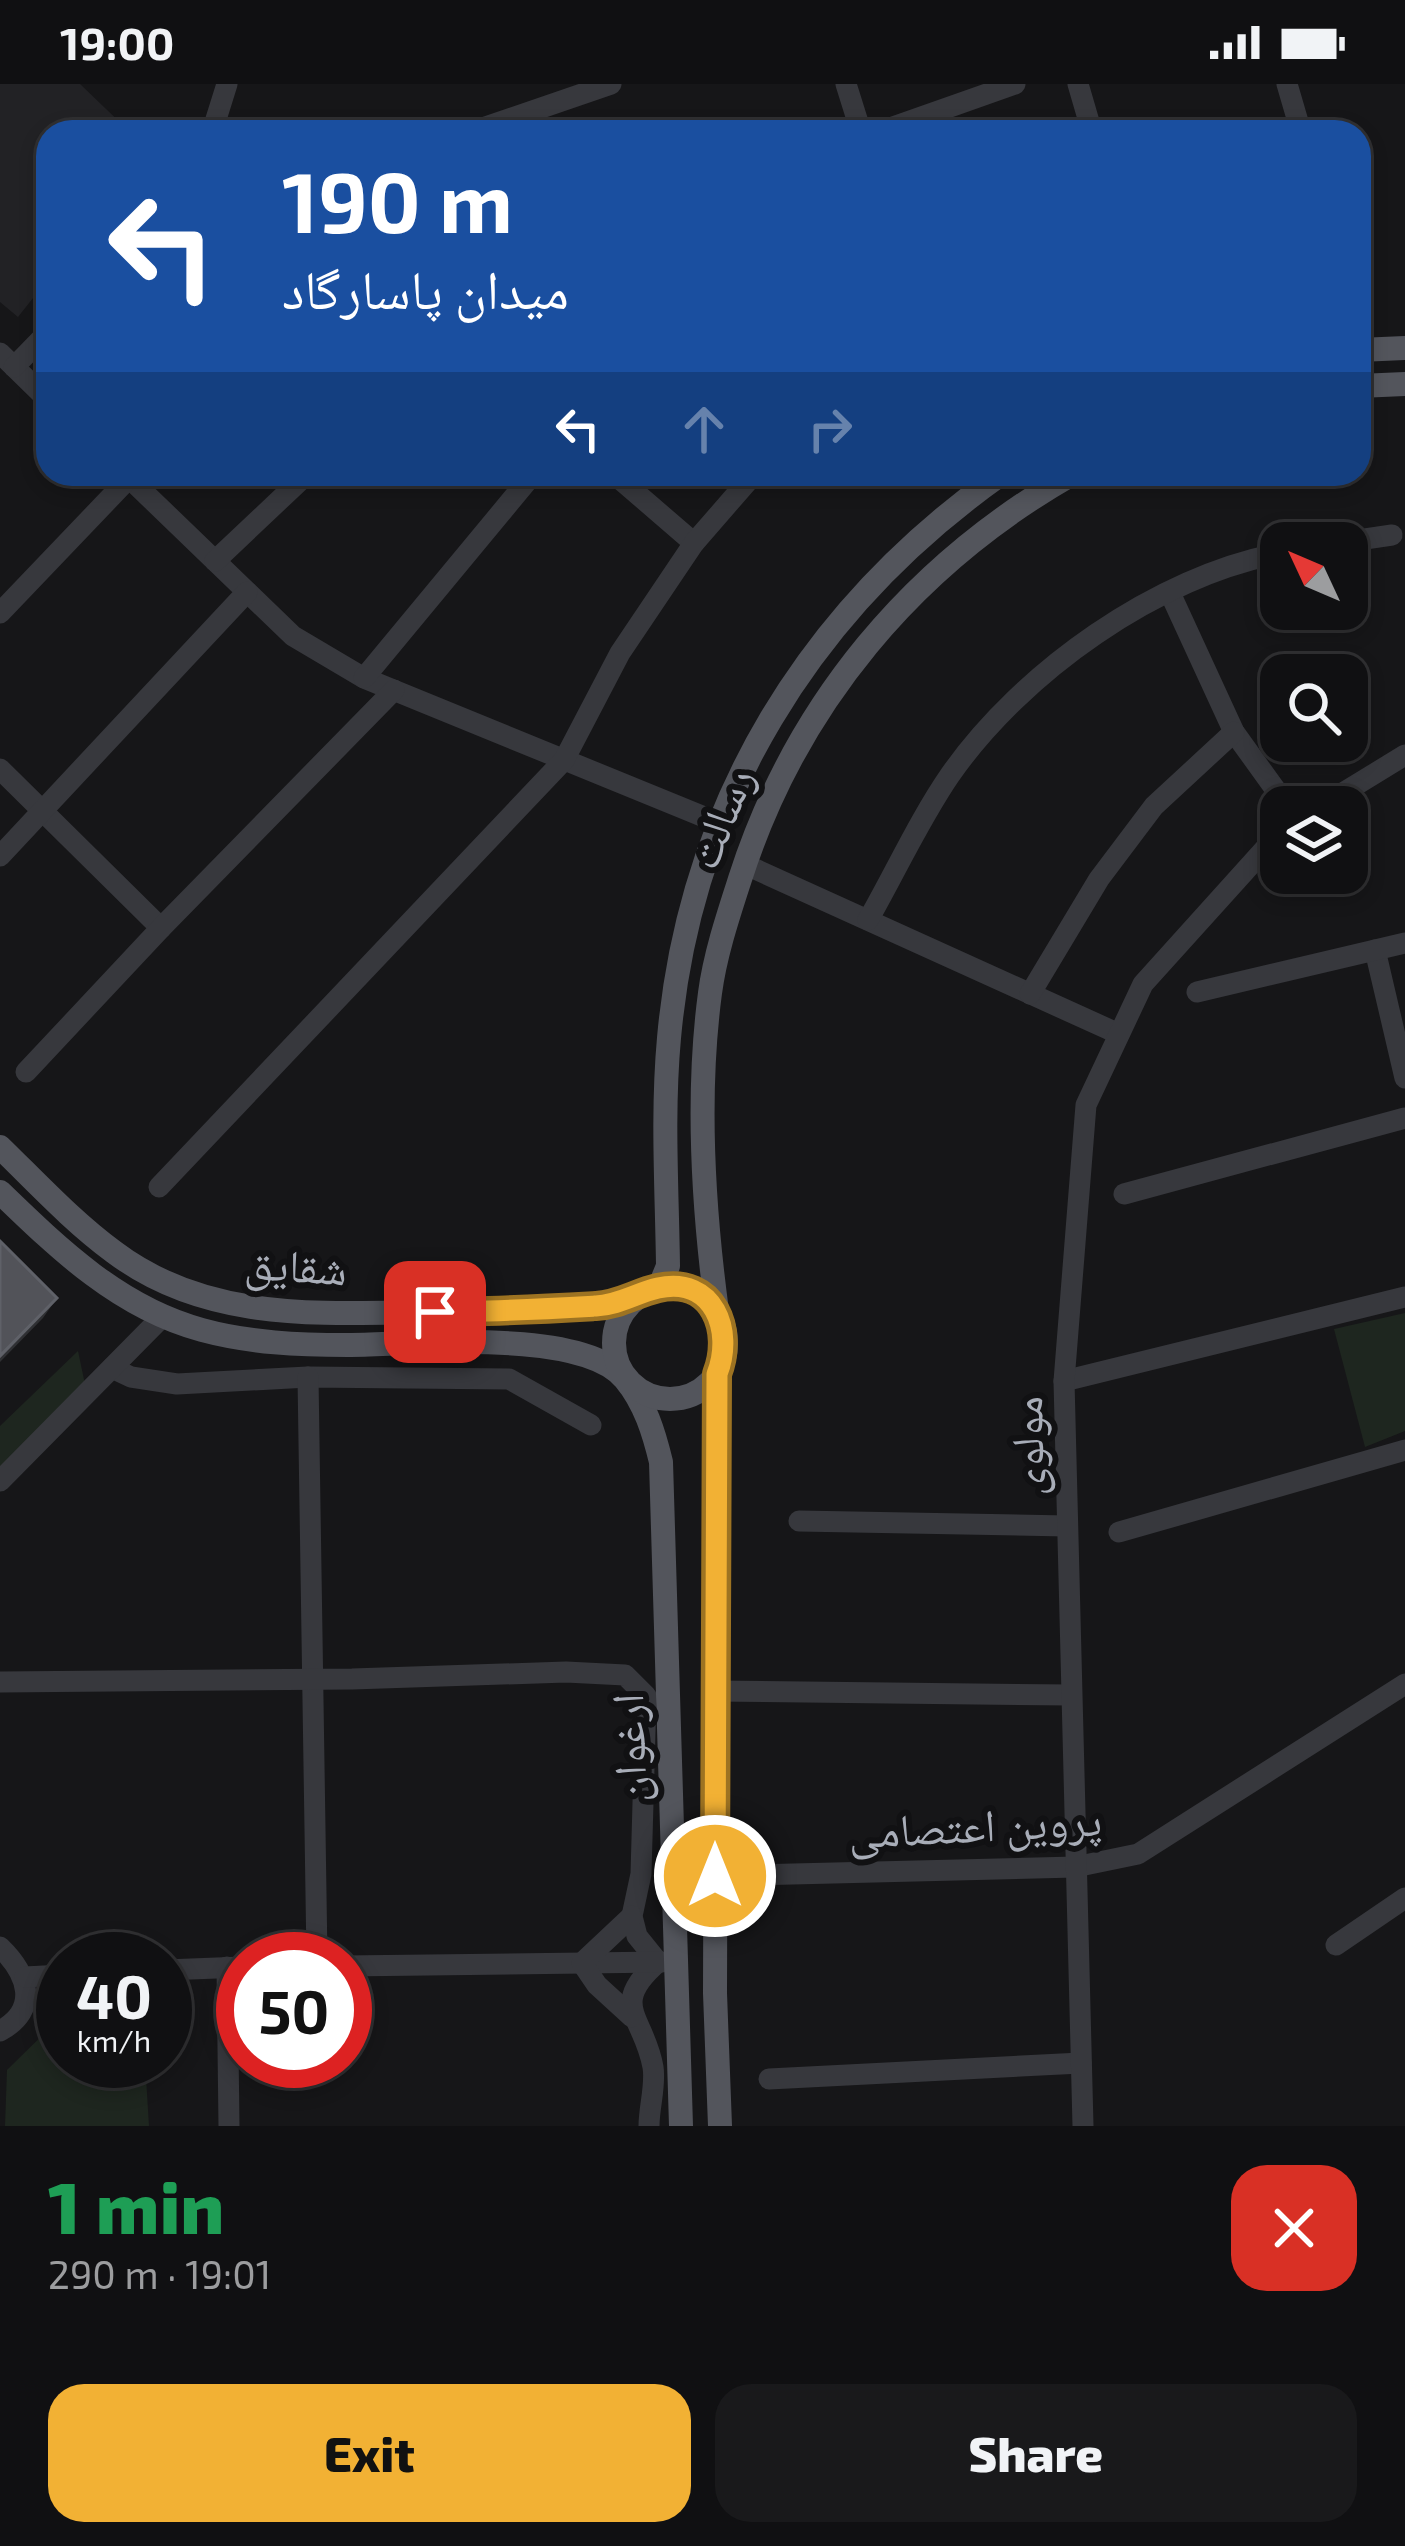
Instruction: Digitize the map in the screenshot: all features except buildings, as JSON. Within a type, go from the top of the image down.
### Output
[{"type":"main road","points":[[1371,347],[1405,348]]},
{"type":"main road","points":[[1371,385],[1405,384]]},
{"type":"main road","name":"رسالت","points":[[648,1292],[668,1267],[666,1113],[676,981],[688,915],[719,823],[749,754],[814,651],[967,486]]},
{"type":"main road","points":[[970,486],[991,525]]},
{"type":"main road","name":"رسالت","points":[[717,1311],[705,1220],[710,992],[744,864],[772,792],[807,724],[888,617],[991,525],[1053,486]]},
{"type":"main road","name":"شقایق","points":[[0,1147],[113,1252],[138,1269],[210,1300],[291,1312],[456,1312],[615,1305],[648,1292]]},
{"type":"main road","name":"شقایق","points":[[0,1192],[94,1277],[162,1317],[238,1339],[287,1343],[476,1340],[528,1344],[569,1351],[623,1376]]},
{"type":"main road","points":[[680,1287],[700,1295],[717,1311],[726,1334],[726,1352],[717,1374],[702,1390],[681,1399],[661,1399],[640,1391],[623,1376],[614,1355],[614,1334],[622,1313],[648,1292],[680,1287]]},
{"type":"main road","name":"ارغوان","points":[[717,1374],[715,1876],[720,2126]]},
{"type":"main road","name":"ارغوان","points":[[623,1376],[651,1424],[662,1462],[667,1962],[681,2126]]},
{"type":"street","points":[[216,120],[226,84]]},
{"type":"street","points":[[846,84],[857,120]]},
{"type":"street","points":[[913,120],[1015,84]]},
{"type":"street","points":[[1078,84],[1088,120]]},
{"type":"street","points":[[1288,84],[1298,120]]},
{"type":"street","points":[[505,120],[606,85]]},
{"type":"street","points":[[36,339],[4,357],[36,388]]},
{"type":"street","points":[[0,613],[118,486]]},
{"type":"street","points":[[137,486],[293,636],[364,678],[719,823]]},
{"type":"street","points":[[215,561],[294,486]]},
{"type":"street","points":[[364,678],[523,486]]},
{"type":"street","points":[[628,486],[694,543]]},
{"type":"street","points":[[159,1187],[564,760],[620,653],[694,543],[744,486]]},
{"type":"street","points":[[1368,539],[1392,535]]},
{"type":"street","points":[[868,920],[950,776],[1002,712],[1071,653],[1144,604],[1260,558]]},
{"type":"street","points":[[0,856],[247,592]]},
{"type":"street","points":[[1170,593],[1234,732],[1273,786]]},
{"type":"street","points":[[26,1072],[394,690]]},
{"type":"street","points":[[1030,994],[1099,879],[1154,806],[1234,732]]},
{"type":"street","points":[[1354,786],[1405,755]]},
{"type":"street","points":[[0,769],[160,928]]},
{"type":"street","name":"مولوی","points":[[1083,2126],[1064,1381],[1086,1105],[1143,984],[1260,854]]},
{"type":"street","points":[[744,864],[1119,1034]]},
{"type":"street","points":[[1197,992],[1405,943]]},
{"type":"street","points":[[1375,950],[1405,1078]]},
{"type":"street","points":[[1124,1194],[1405,1118]]},
{"type":"street","points":[[1064,1381],[1405,1297]]},
{"type":"street","points":[[0,1481],[162,1317]]},
{"type":"street","points":[[112,1368],[131,1377],[177,1384],[308,1377],[509,1379],[592,1425]]},
{"type":"street","points":[[308,1377],[316,1932]]},
{"type":"street","points":[[1119,1532],[1405,1450]]},
{"type":"street","points":[[799,1521],[1067,1526]]},
{"type":"street","points":[[0,1682],[625,1675],[646,1696],[641,1874],[632,1916],[637,1936],[667,1962]]},
{"type":"street","name":"پروین اعتصامی","points":[[715,1876],[1075,1867],[1138,1854],[1405,1684]]},
{"type":"street","points":[[715,1691],[1071,1695]]},
{"type":"street","points":[[1336,1945],[1405,1898]]},
{"type":"street","points":[[582,1963],[632,1916]]},
{"type":"street","points":[[0,1946],[25,1977],[25,2006],[0,2031]]},
{"type":"street","points":[[372,1966],[667,1962]]},
{"type":"street","points":[[649,2126],[654,2070],[632,2017],[630,1996],[638,1980],[667,1962]]},
{"type":"street","points":[[582,1963],[632,2017]]},
{"type":"street","points":[[25,1977],[36,1976]]},
{"type":"street","points":[[769,2079],[1081,2063]]},
{"type":"street","points":[[229,2126],[230,2088]]},
{"type":"shaded area","points":[[0,84],[80,84],[118,120],[36,120],[36,294],[18,317],[0,302]]},
{"type":"shaded area","points":[[1405,1313],[1405,1431],[1365,1447],[1334,1329]]},
{"type":"shaded area","points":[[78,1351],[86,1389],[0,1482],[0,1426]]},
{"type":"shaded area","points":[[36,2042],[36,2088],[147,2088],[149,2126],[5,2126],[7,2070]]},
{"type":"route","points":[[435,1312],[615,1305],[658,1288],[680,1287],[700,1295],[717,1311],[726,1334],[726,1352],[717,1374],[715,1876]]}]
